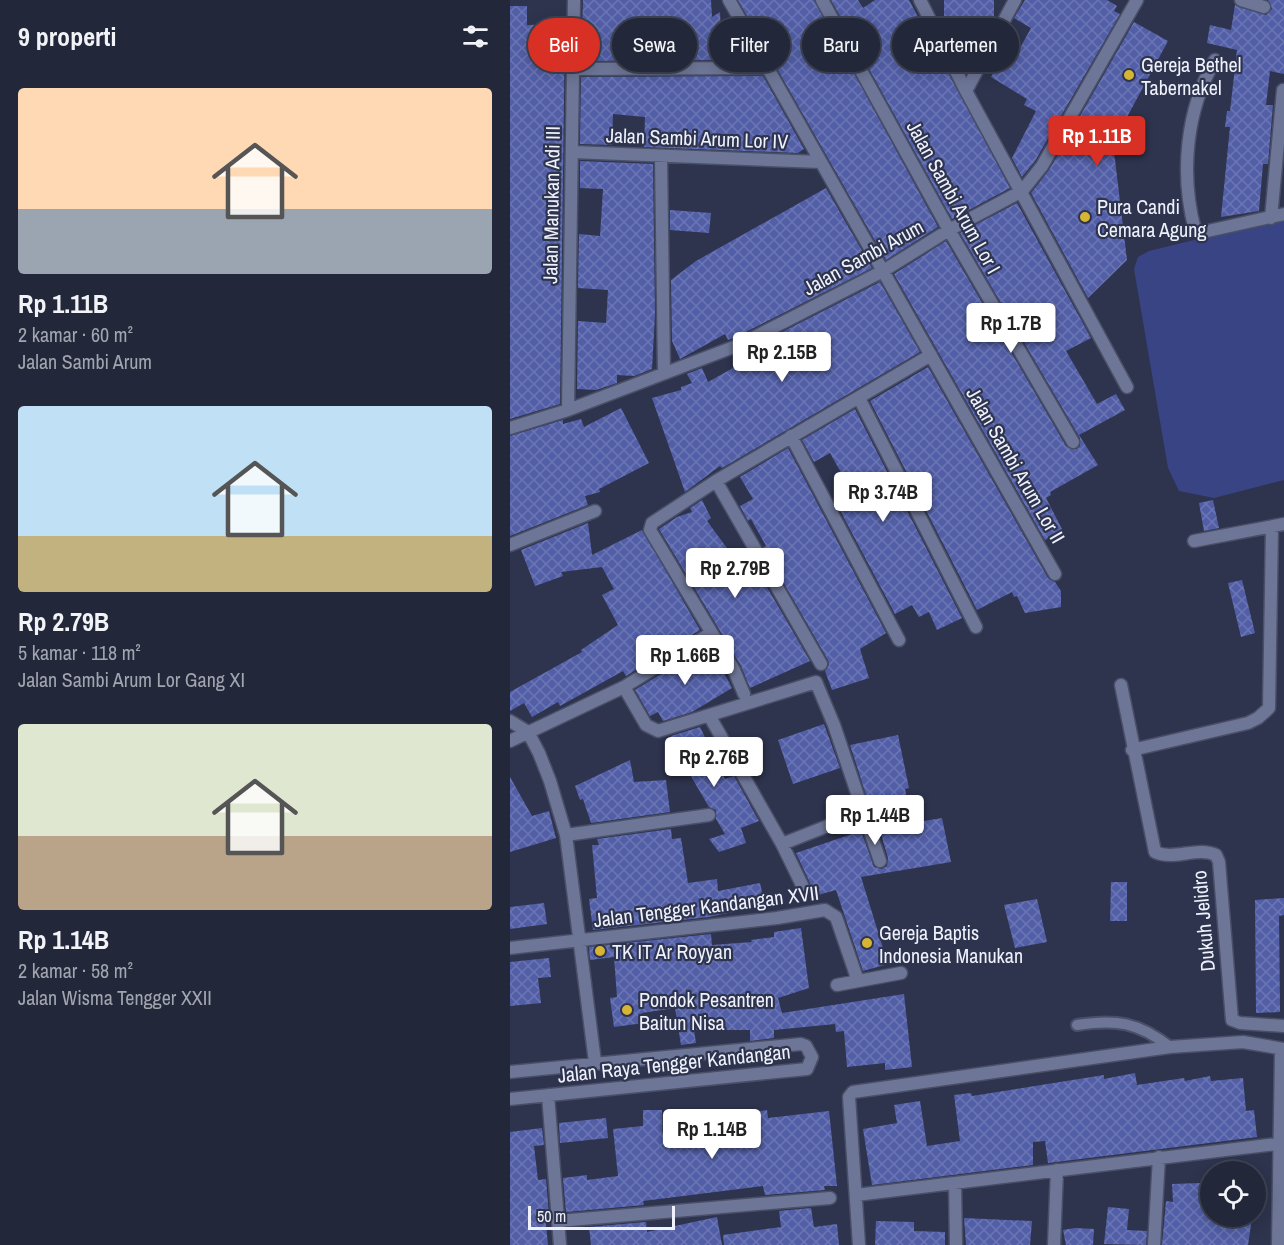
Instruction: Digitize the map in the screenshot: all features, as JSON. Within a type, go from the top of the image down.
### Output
[{"type":"street","name":"Jalan Manukan Adi III","points":[[574,0],[574,18]]},
{"type":"street","name":"Jalan Sambi Arum Lor II","points":[[729,0],[739,18]]},
{"type":"street","name":"Jalan Sambi Arum Lor I","points":[[822,0],[949,230],[1073,442]]},
{"type":"street","points":[[920,0],[966,91],[1127,387]]},
{"type":"street","points":[[966,91],[1015,0]]},
{"type":"street","name":"Jalan Sambi Arum","points":[[510,428],[568,410],[739,345],[883,271],[949,230],[1022,191],[1042,166],[1137,0]]},
{"type":"street","points":[[1241,0],[1264,7]]},
{"type":"street","points":[[1215,60],[1197,93],[1189,138],[1190,195],[1195,230],[1199,233],[1284,214]]},
{"type":"street","points":[[600,69],[709,68]]},
{"type":"street","name":"Jalan Manukan Adi III","points":[[568,410],[573,72]]},
{"type":"street","name":"Jalan Sambi Arum Lor II","points":[[770,72],[1055,574]]},
{"type":"street","points":[[1271,218],[1283,90]]},
{"type":"street","name":"Jalan Sambi Arum Lor IV","points":[[572,152],[821,162]]},
{"type":"street","points":[[661,157],[664,373]]},
{"type":"street","points":[[744,694],[650,530],[652,523],[716,481],[931,355]]},
{"type":"street","points":[[859,398],[976,627]]},
{"type":"street","points":[[791,436],[899,640]]},
{"type":"street","points":[[716,481],[821,664]]},
{"type":"street","points":[[510,544],[595,511]]},
{"type":"street","points":[[1132,750],[1248,723],[1269,708],[1278,525],[1194,541]]},
{"type":"street","points":[[510,741],[624,687],[711,633]]},
{"type":"street","points":[[624,687],[646,725],[654,730],[664,731],[816,682],[834,725],[880,861]]},
{"type":"street","name":"Dukuh Jelidro","points":[[1121,685],[1132,750],[1155,852],[1162,855],[1209,852],[1216,855],[1219,862],[1232,1020],[1239,1023],[1284,1026]]},
{"type":"street","points":[[710,717],[782,844],[803,887]]},
{"type":"street","points":[[510,721],[528,732],[550,781],[566,835],[595,1062]]},
{"type":"street","points":[[782,844],[863,812]]},
{"type":"street","points":[[566,835],[710,815]]},
{"type":"street","name":"Jalan Tengger Kandangan XVII","points":[[510,948],[777,918],[825,910],[836,917],[858,981]]},
{"type":"street","points":[[837,985],[901,972]]},
{"type":"street","points":[[859,1245],[849,1097],[853,1092],[1170,1047],[1243,1042],[1283,1049],[1278,1245]]},
{"type":"street","name":"Jalan Raya Tengger Kandangan","points":[[510,1071],[801,1044],[810,1050],[812,1057],[807,1069],[510,1099]]},
{"type":"street","points":[[548,1095],[560,1245]]},
{"type":"street","points":[[856,1195],[1281,1142]]},
{"type":"street","points":[[1154,1245],[1159,1157]]},
{"type":"street","points":[[1054,1245],[1057,1170]]},
{"type":"street","points":[[955,1183],[956,1245]]},
{"type":"street","points":[[558,1221],[830,1198]]},
{"type":"lane","points":[[1077,1025],[1100,1022],[1137,1025],[1170,1047]]},
{"type":"shaded area","points":[[1284,218],[1284,480],[1214,498],[1179,491],[1168,468],[1134,269],[1138,257],[1149,251]]},
{"type":"building","points":[[583,0],[711,0],[712,17],[720,12],[720,18],[709,18],[709,60],[697,60],[697,18],[612,18],[612,61],[600,61],[600,18],[582,18]]},
{"type":"building","points":[[738,0],[814,0],[824,18],[802,18],[802,72],[853,72],[938,227],[886,260],[779,72],[790,72],[790,18],[748,18]]},
{"type":"building","points":[[831,0],[858,0],[863,8],[875,0],[909,0],[919,18],[892,18],[892,72],[948,72],[1010,188],[952,219],[871,72],[880,72],[880,18],[841,18]]},
{"type":"building","points":[[944,0],[994,0],[994,18],[944,18]]},
{"type":"building","points":[[1025,0],[1107,0],[1117,6],[1114,11],[1120,14],[1035,161],[1022,177],[1012,158],[1036,111],[1024,105],[1027,99],[991,77],[994,72],[1019,72],[1019,50],[1031,28],[1019,21],[1019,18],[1014,18]]},
{"type":"building","points":[[1268,0],[1284,0],[1284,74],[1270,71],[1266,105],[1273,105],[1268,164],[1263,164],[1259,211],[1221,217],[1230,127],[1225,127],[1227,111],[1230,111],[1237,50],[1207,43],[1210,25],[1231,30],[1235,5],[1266,15],[1272,9]]},
{"type":"building","points":[[510,6],[527,6],[528,72],[564,72],[560,404],[510,419]]},
{"type":"building","name":"Pura Candi Cemara Agung","points":[[1134,22],[1168,41],[1113,143],[1127,260],[1088,298],[1031,193],[1049,170]]},
{"type":"building","points":[[763,76],[804,149],[798,153],[644,147],[645,117],[613,114],[612,145],[580,144],[581,77]]},
{"type":"building","points":[[580,161],[653,164],[655,315],[652,369],[634,376],[617,375],[617,383],[596,390],[577,389],[578,321],[606,323],[608,290],[578,288],[579,234],[600,236],[603,189],[580,188]]},
{"type":"building","points":[[826,188],[872,268],[736,337],[728,340],[725,334],[680,359],[672,341],[671,280],[696,261]]},
{"type":"building","points":[[1017,203],[1091,338],[1066,351],[1097,404],[1116,394],[1125,410],[1079,435],[1098,465],[1050,492],[1051,495],[1046,498],[1063,531],[1045,540],[894,274],[946,241],[1066,446],[1077,449],[1080,446],[1080,438],[960,233]]},
{"type":"building","points":[[670,210],[711,213],[709,233],[670,230]]},
{"type":"building","points":[[880,282],[920,352],[722,468],[720,466],[685,492],[652,398],[681,390],[681,387],[692,383],[687,374],[702,368],[708,382],[742,363],[737,355]]},
{"type":"building","points":[[928,367],[1048,578],[1055,582],[1061,591],[1061,607],[1025,613],[1017,596],[1014,597],[1012,592],[977,610],[870,401]]},
{"type":"building","points":[[621,408],[649,463],[599,489],[600,492],[585,496],[588,505],[510,536],[510,436],[563,420],[563,424],[581,419],[584,427]]},
{"type":"building","points":[[855,409],[962,618],[937,630],[929,612],[919,617],[912,605],[895,614],[836,503],[853,494],[830,453],[814,462],[802,440]]},
{"type":"building","points":[[788,448],[886,633],[860,649],[869,678],[832,690],[825,671],[829,665],[828,660],[763,547],[766,546],[751,519],[748,521],[740,506],[753,499],[740,477]]},
{"type":"building","points":[[702,500],[711,518],[707,521],[738,563],[749,556],[810,661],[750,688],[741,666],[659,529],[677,517],[692,512],[690,508]]},
{"type":"building","points":[[1213,500],[1219,528],[1204,531],[1199,503]]},
{"type":"building","points":[[588,523],[592,555],[642,530],[700,630],[626,676],[623,671],[560,706],[558,702],[532,717],[524,703],[510,711],[510,692],[582,652],[581,650],[618,625],[602,595],[614,589],[602,567],[561,572],[563,576],[535,586],[521,550]]},
{"type":"building","points":[[1242,580],[1255,633],[1241,637],[1228,583]]},
{"type":"building","points":[[709,644],[732,688],[692,712],[663,721],[658,712],[650,716],[635,690]]},
{"type":"building","points":[[824,724],[840,768],[793,784],[778,740]]},
{"type":"building","points":[[700,727],[725,779],[734,776],[759,821],[741,828],[746,843],[719,852],[709,839],[725,834],[716,819],[716,810],[709,807],[689,773],[685,775],[668,741],[673,739],[671,736]]},
{"type":"building","points":[[898,735],[909,788],[905,789],[912,823],[942,818],[951,862],[861,877],[888,964],[863,971],[836,890],[811,897],[810,883],[796,853],[861,831],[874,867],[882,869],[887,866],[888,858],[870,797],[867,798],[850,745]]},
{"type":"building","points":[[630,760],[634,782],[666,780],[670,812],[591,823],[583,799],[580,800],[575,786]]},
{"type":"building","points":[[510,777],[532,816],[549,811],[556,838],[510,852]]},
{"type":"building","points":[[671,829],[672,839],[681,838],[688,883],[717,879],[718,891],[760,883],[765,905],[709,917],[593,930],[589,899],[597,898],[592,845],[599,845],[597,839]]},
{"type":"building","points":[[1111,882],[1127,882],[1127,921],[1110,921]]},
{"type":"building","points":[[1284,898],[1284,915],[1279,916],[1280,1012],[1256,1013],[1255,900]]},
{"type":"building","points":[[1037,899],[1047,942],[1015,948],[1004,905]]},
{"type":"building","points":[[544,903],[547,924],[510,929],[510,907]]},
{"type":"building","points":[[801,928],[809,988],[778,998],[782,1013],[904,994],[912,1067],[885,1070],[885,1063],[847,1067],[844,1031],[836,1032],[835,1024],[774,1030],[774,1038],[750,1041],[750,1030],[694,1030],[696,1043],[681,1045],[675,1008],[642,1013],[644,1023],[614,1027],[610,998],[617,997],[614,957],[590,960],[589,947],[711,934],[712,945],[752,942],[751,940],[774,937],[774,932]]},
{"type":"building","points":[[549,958],[551,977],[538,978],[541,1003],[510,1006],[510,962]]},
{"type":"building","points":[[1135,1073],[1137,1085],[1184,1078],[1185,1081],[1210,1076],[1211,1081],[1243,1078],[1246,1111],[1254,1110],[1257,1137],[1048,1163],[1045,1141],[1033,1142],[1033,1165],[872,1185],[863,1129],[897,1123],[894,1105],[920,1101],[927,1146],[960,1141],[954,1095],[971,1093],[972,1096],[1104,1075],[1104,1079]]},
{"type":"building","points":[[736,1109],[737,1114],[767,1110],[768,1118],[829,1111],[837,1186],[824,1186],[825,1190],[765,1195],[763,1186],[643,1201],[644,1205],[566,1212],[563,1178],[587,1175],[587,1180],[618,1176],[613,1129],[643,1126],[643,1110],[662,1110],[662,1133],[714,1128],[711,1113]]},
{"type":"building","points":[[606,1118],[608,1138],[560,1143],[559,1123]]},
{"type":"building","points":[[542,1128],[544,1145],[534,1146],[538,1180],[546,1179],[549,1215],[545,1215],[548,1245],[510,1245],[510,1132]]},
{"type":"building","points":[[1200,1183],[1200,1227],[1251,1227],[1248,1245],[1162,1245],[1166,1201],[1173,1202],[1172,1184]]},
{"type":"building","points":[[1108,1207],[1129,1209],[1127,1230],[1147,1231],[1146,1245],[1104,1244]]},
{"type":"building","points":[[811,1208],[814,1227],[837,1224],[839,1245],[724,1245],[723,1235],[781,1227],[779,1211]]},
{"type":"building","points":[[717,1217],[722,1245],[591,1245],[589,1227],[646,1222],[647,1232]]},
{"type":"building","points":[[964,1218],[1032,1221],[1030,1245],[966,1245]]},
{"type":"building","points":[[876,1221],[914,1222],[914,1231],[945,1232],[945,1245],[875,1245]]},
{"type":"building","points":[[1094,1229],[1093,1245],[1066,1245],[1063,1230]]},
{"type":"place","name":"Gereja Bethel Tabernakel","points":[[1129,75]]},
{"type":"place","name":"Pura Candi Cemara Agung","points":[[1085,217]]},
{"type":"place","name":"Gereja Baptis Indonesia Manukan","points":[[867,943]]},
{"type":"place","name":"TK IT Ar Royyan","points":[[600,951]]},
{"type":"place","name":"Pondok Pesantren Baitun Nisa","points":[[627,1010]]}]
